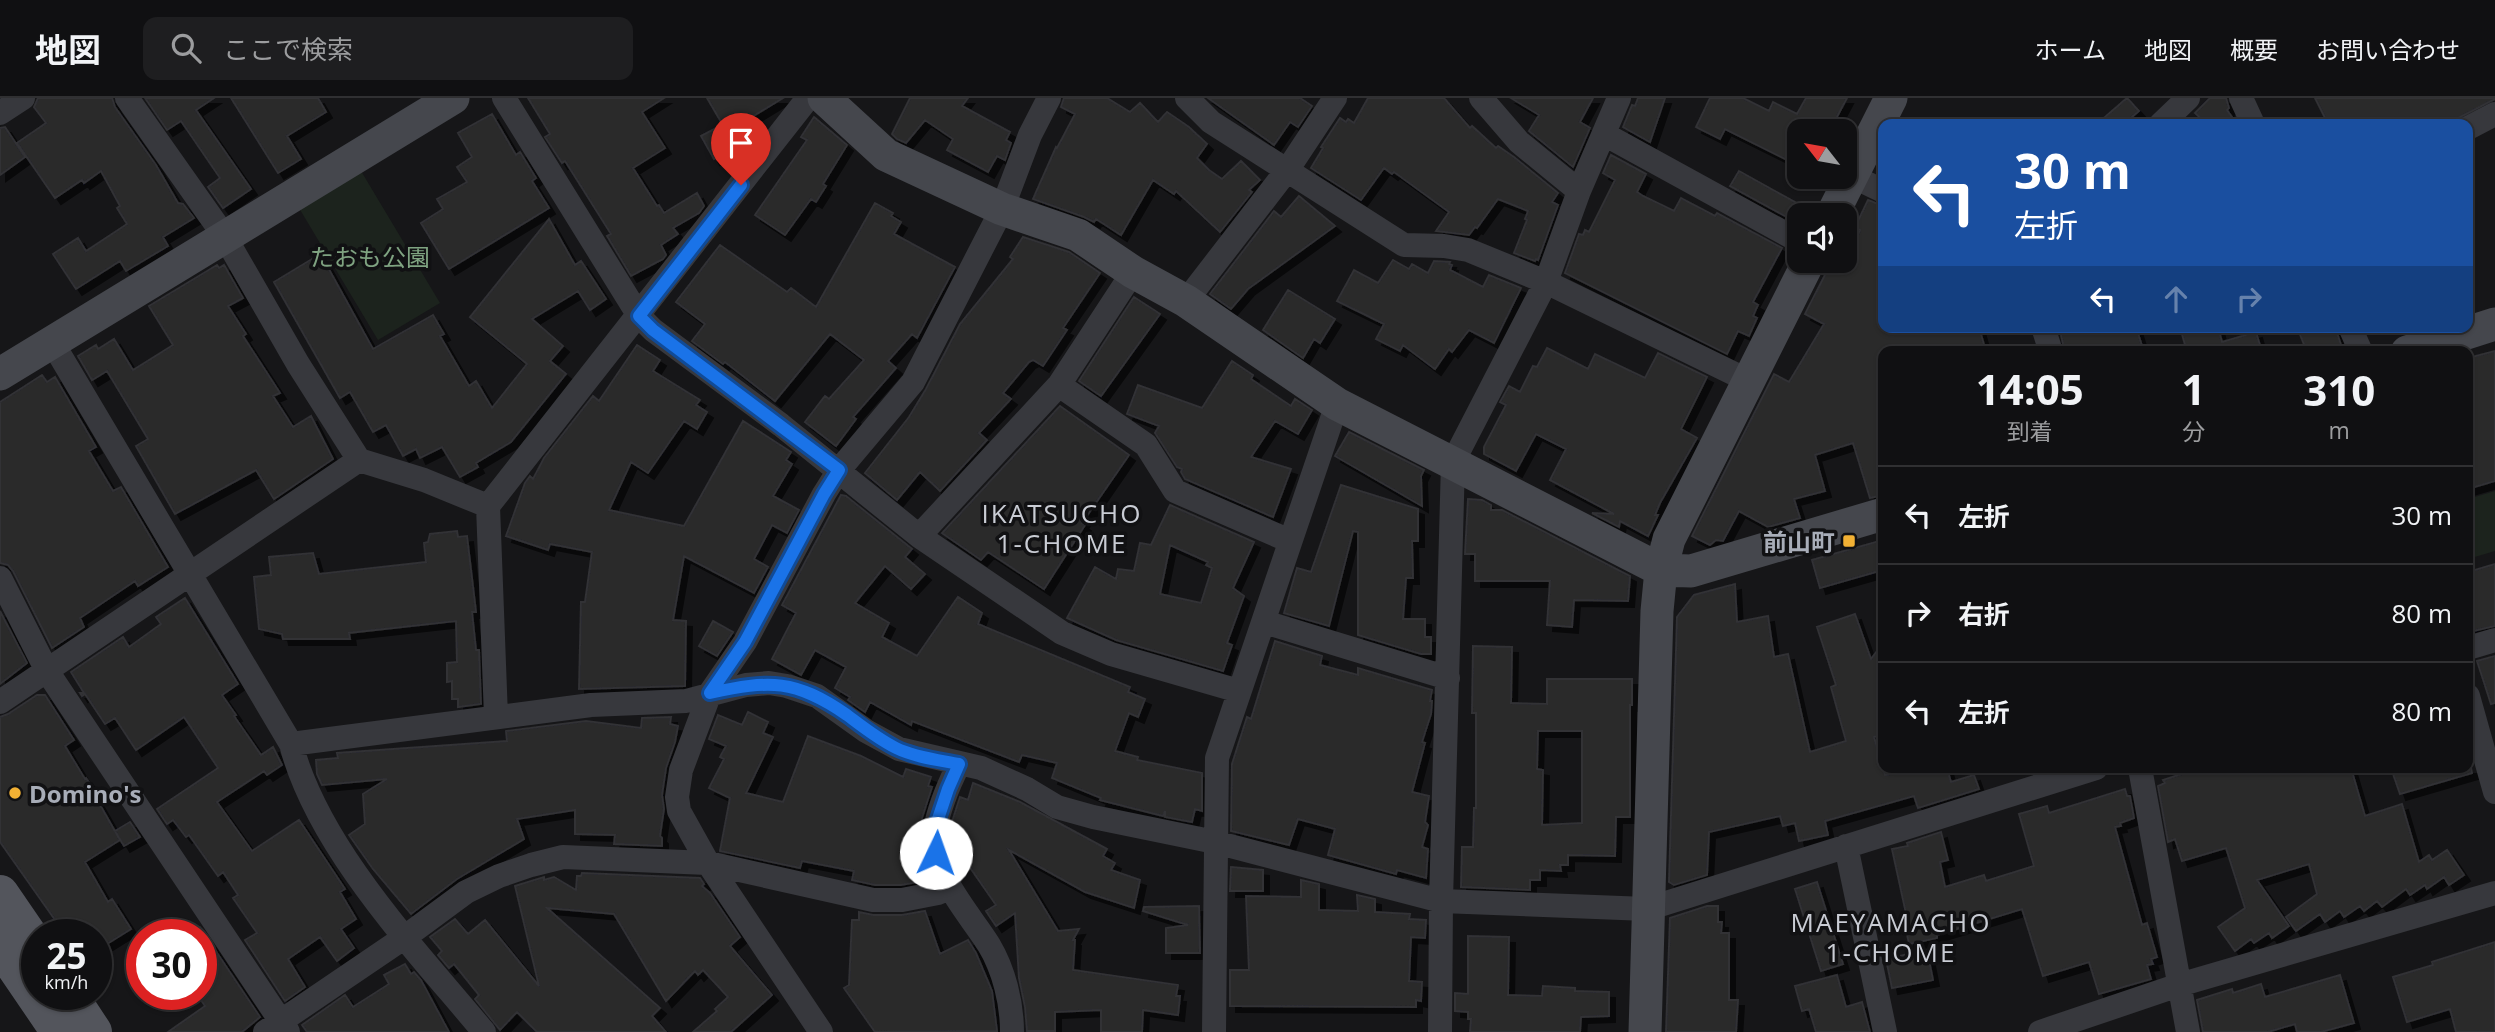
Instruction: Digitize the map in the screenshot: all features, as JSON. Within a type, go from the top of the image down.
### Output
[{"type":"main road","points":[[0,894],[21,925]]},
{"type":"main road","points":[[0,944],[60,1032]]},
{"type":"main road","points":[[79,1010],[93,1032]]},
{"type":"street","points":[[0,113],[23,98]]},
{"type":"street","points":[[127,98],[225,237],[298,364],[359,460],[424,480],[488,506]]},
{"type":"street","points":[[0,374],[453,98]]},
{"type":"street","points":[[504,98],[639,316],[653,330],[839,470],[919,536],[1062,634],[1111,653],[1238,691]]},
{"type":"street","points":[[496,717],[488,506],[808,98]]},
{"type":"street","points":[[824,98],[886,155],[1002,209],[1078,235],[1133,272],[1186,301],[1337,404],[1661,570],[1692,571],[1878,515]]},
{"type":"street","points":[[821,1032],[708,863],[679,811],[677,797],[681,770],[710,693],[745,642],[824,494],[839,470],[913,382],[1002,209],[1030,135],[1049,98]]},
{"type":"street","points":[[1187,98],[1212,122],[1404,245],[1444,246],[1468,250],[1546,282],[1749,382]]},
{"type":"street","points":[[1186,301],[1288,169],[1335,98]]},
{"type":"street","points":[[1481,98],[1519,142],[1579,191]]},
{"type":"street","points":[[1440,1032],[1453,462],[1546,282],[1579,191],[1619,98]]},
{"type":"street","points":[[1880,119],[1891,98]]},
{"type":"street","points":[[2166,119],[2188,98]]},
{"type":"street","points":[[2241,98],[2251,119]]},
{"type":"street","points":[[2473,125],[2495,114]]},
{"type":"street","points":[[1857,166],[1878,124]]},
{"type":"street","points":[[1604,134],[1787,234]]},
{"type":"street","points":[[1857,178],[1878,189]]},
{"type":"street","points":[[919,536],[1059,385],[1133,272]]},
{"type":"street","points":[[1645,1032],[1657,611],[1661,570],[1669,539],[1803,273]]},
{"type":"street","points":[[2473,331],[2495,324]]},
{"type":"street","points":[[2426,346],[2467,333]]},
{"type":"street","points":[[52,342],[291,744],[308,792],[334,841],[405,937],[484,1032]]},
{"type":"street","points":[[1059,385],[1146,445],[1175,491],[1290,541]]},
{"type":"street","points":[[1214,1032],[1217,758],[1337,404]]},
{"type":"street","points":[[0,702],[359,460]]},
{"type":"street","points":[[0,578],[47,671],[278,1029],[466,892],[520,869],[563,857],[708,863],[873,900],[902,900],[950,888]]},
{"type":"street","points":[[1264,622],[1448,678]]},
{"type":"street","points":[[2473,647],[2495,640]]},
{"type":"street","points":[[291,744],[591,705],[686,701],[710,693],[769,683],[800,689],[817,696],[866,731],[899,749],[981,768],[1027,789],[1057,807],[1093,817],[1215,842],[1441,901],[1647,909],[2080,773]]},
{"type":"street","points":[[2473,714],[2495,792]]},
{"type":"street","points":[[959,764],[934,831],[936,853],[950,888],[990,947],[1012,1010],[1012,1032]]},
{"type":"street","points":[[2141,773],[2188,1032]]},
{"type":"street","points":[[1846,846],[1885,1032]]},
{"type":"street","points":[[2040,1032],[2179,985],[2495,893]]},
{"type":"green space","name":"たおも公園","points":[[361,171],[440,303],[378,340],[299,208]]},
{"type":"green space","points":[[2495,491],[2495,551],[2473,558],[2473,498]]},
{"type":"building","points":[[38,98],[112,98],[115,107],[156,165],[178,203],[183,204],[194,218],[163,237],[168,246],[126,271],[120,261],[76,289],[53,254],[78,238],[86,251],[127,224],[101,171],[55,198],[17,143],[46,123],[34,107]]},
{"type":"building","points":[[145,98],[214,98],[196,110],[251,189],[223,208],[208,187],[220,178],[181,121],[167,130]]},
{"type":"building","points":[[231,98],[318,98],[326,112],[287,136],[301,159],[278,173]]},
{"type":"building","points":[[528,98],[664,98],[642,112],[665,148],[633,168],[664,213],[697,193],[704,206],[699,213],[673,228],[678,234],[661,245],[666,255],[663,259],[631,276],[607,236],[611,234],[565,161],[562,163],[545,137],[550,134]]},
{"type":"building","points":[[707,98],[783,98],[727,132]]},
{"type":"building","points":[[910,98],[968,98],[962,106],[1010,132],[1006,140],[1011,143],[1005,160],[997,156],[988,172],[947,150],[953,139],[925,120],[906,143],[897,139],[892,134]]},
{"type":"building","points":[[1064,98],[1107,98],[1130,112],[1140,103],[1158,122],[1167,112],[1207,144],[1197,158],[1209,170],[1222,179],[1241,161],[1260,180],[1249,190],[1252,192],[1220,232],[1176,191],[1174,194],[1153,180],[1121,235],[1096,219],[1094,222],[1033,199],[1056,147],[1075,114],[1061,107]]},
{"type":"building","points":[[1208,98],[1300,98],[1312,106],[1298,127],[1290,122],[1274,145]]},
{"type":"building","points":[[1368,98],[1444,98],[1470,128],[1472,126],[1496,148],[1498,146],[1514,157],[1558,193],[1552,202],[1558,205],[1538,260],[1514,253],[1528,211],[1498,199],[1469,235],[1436,231],[1449,212],[1394,172],[1392,174],[1384,168],[1361,200],[1311,168],[1340,118],[1354,123]]},
{"type":"building","points":[[1511,98],[1593,98],[1580,122],[1590,128],[1573,167],[1529,131],[1539,115]]},
{"type":"building","points":[[1638,98],[1665,98],[1650,142],[1623,127],[1632,105],[1635,106]]},
{"type":"building","points":[[1710,98],[1743,98],[1769,111],[1773,102],[1797,114],[1806,98],[1847,98],[1836,119],[1787,119],[1787,160],[1725,129],[1720,139],[1696,127]]},
{"type":"building","points":[[2127,98],[2139,111],[2130,119],[2103,119]]},
{"type":"building","points":[[2210,98],[2226,98],[2229,108],[2227,110],[2233,119],[2202,119],[2195,113]]},
{"type":"building","points":[[2315,98],[2495,98],[2457,119],[2326,119]]},
{"type":"building","points":[[492,114],[516,155],[520,152],[536,178],[532,181],[549,208],[449,269],[421,223],[443,209],[437,199],[467,182],[457,167],[472,157],[458,133]]},
{"type":"building","points":[[814,117],[847,145],[823,184],[826,186],[816,202],[811,199],[785,235],[755,215],[807,140],[801,137]]},
{"type":"building","points":[[5,127],[25,157],[0,175],[0,128]]},
{"type":"building","points":[[718,127],[731,149],[714,159],[701,136]]},
{"type":"building","points":[[1611,155],[1646,174],[1637,192],[1643,196],[1674,211],[1681,198],[1715,216],[1717,213],[1782,248],[1753,302],[1758,305],[1753,316],[1757,318],[1749,336],[1738,331],[1727,354],[1565,273],[1579,234],[1583,235],[1585,230],[1589,232],[1615,180],[1603,173]]},
{"type":"building","points":[[1739,171],[1797,203],[1787,203],[1787,217],[1730,186]]},
{"type":"building","points":[[1299,196],[1335,226],[1248,289],[1231,309],[1210,294],[1274,211],[1281,217]]},
{"type":"building","points":[[1868,200],[1878,204],[1878,333],[1981,333],[1984,346],[1878,346],[1878,496],[1870,498],[1853,443],[1815,455],[1825,491],[1794,499],[1800,518],[1768,527],[1739,511],[1723,541],[1716,540],[1710,545],[1692,536],[1774,374],[1789,382],[1824,324],[1805,314],[1826,273],[1857,273],[1857,236],[1860,230],[1857,223]]},
{"type":"building","points":[[875,203],[893,213],[891,216],[901,222],[894,234],[955,267],[917,338],[912,334],[888,361],[896,368],[853,417],[856,419],[836,446],[805,422],[825,396],[829,399],[864,360],[830,334],[775,401],[725,362],[723,364],[692,341],[705,324],[676,302],[720,245],[787,292],[791,288],[816,307]]},
{"type":"building","points":[[549,219],[575,265],[581,261],[606,299],[590,310],[578,291],[532,319],[563,346],[550,361],[566,374],[511,442],[476,463],[478,467],[460,477],[442,447],[420,458],[416,449],[403,456],[386,425],[373,432],[350,392],[340,398],[274,282],[317,256],[323,265],[326,264],[373,349],[433,315],[444,334],[440,336],[469,386],[476,381],[492,408],[527,364],[470,317]]},
{"type":"building","points":[[1023,237],[1069,252],[1100,273],[1063,328],[1067,330],[1043,366],[1033,360],[1029,362],[1003,393],[1011,399],[979,433],[987,440],[940,491],[920,472],[897,500],[865,473],[909,417],[960,324],[1013,259],[1010,257]]},
{"type":"building","points":[[1393,260],[1409,269],[1412,264],[1428,273],[1434,261],[1450,262],[1450,270],[1483,287],[1489,275],[1521,288],[1494,343],[1469,330],[1452,352],[1449,349],[1435,369],[1403,345],[1400,351],[1376,339],[1384,324],[1337,301],[1354,270],[1378,283]]},
{"type":"building","points":[[217,265],[219,268],[224,265],[243,298],[228,306],[246,334],[243,336],[280,393],[273,396],[293,427],[311,416],[333,459],[274,499],[256,470],[175,514],[136,446],[148,439],[107,371],[92,380],[78,356],[96,345],[98,349],[114,339],[133,370],[173,345],[149,306]]},
{"type":"building","points":[[1288,290],[1335,319],[1320,343],[1314,339],[1303,358],[1263,330]]},
{"type":"building","points":[[1134,297],[1160,314],[1101,396],[1079,381]]},
{"type":"building","points":[[2060,333],[2138,333],[2142,346],[2064,346]]},
{"type":"building","points":[[2182,333],[2220,333],[2222,342],[2256,333],[2260,346],[2185,346]]},
{"type":"building","points":[[2299,333],[2337,333],[2341,345],[2339,346],[2305,346]]},
{"type":"building","points":[[637,345],[660,360],[653,371],[700,400],[696,405],[707,412],[697,429],[684,421],[648,473],[631,462],[609,510],[684,526],[743,421],[791,452],[786,460],[792,464],[773,496],[799,510],[787,533],[772,525],[754,559],[768,567],[754,593],[684,556],[673,620],[686,621],[685,686],[579,689],[581,602],[585,602],[592,552],[550,544],[548,550],[506,536],[525,483],[530,476],[533,479],[544,458],[593,396],[599,401]]},
{"type":"building","points":[[1547,348],[1588,369],[1595,354],[1645,378],[1658,353],[1707,377],[1681,429],[1697,438],[1660,503],[1655,515],[1658,515],[1648,536],[1620,521],[1619,527],[1592,513],[1614,514],[1550,480],[1566,449],[1536,434],[1516,471],[1484,454],[1484,447],[1506,405],[1500,402],[1509,386],[1520,392],[1533,366],[1537,367]]},
{"type":"building","points":[[2495,351],[2495,481],[2473,488],[2473,357]]},
{"type":"building","points":[[1232,361],[1253,375],[1251,379],[1291,406],[1295,399],[1312,410],[1298,434],[1275,421],[1251,457],[1291,469],[1273,517],[1185,479],[1182,469],[1177,467],[1155,433],[1159,426],[1127,414],[1138,385],[1202,408]]},
{"type":"building","points":[[42,375],[47,382],[55,377],[96,447],[89,451],[113,491],[121,487],[168,567],[138,586],[135,581],[80,618],[84,627],[52,648],[13,571],[8,565],[0,563],[0,402]]},
{"type":"building","points":[[1060,406],[1129,455],[1082,523],[1085,525],[1044,589],[988,552],[981,560],[942,533]]},
{"type":"building","points":[[1349,432],[1424,470],[1421,476],[1422,506],[1335,456]]},
{"type":"building","points":[[1341,485],[1418,509],[1418,541],[1412,541],[1413,578],[1406,578],[1403,619],[1425,619],[1425,637],[1431,637],[1431,654],[1421,654],[1358,635],[1358,532],[1353,531],[1329,626],[1284,613],[1297,568],[1311,572]]},
{"type":"building","points":[[841,495],[846,496],[912,549],[905,557],[925,574],[911,589],[885,566],[855,603],[889,623],[882,637],[917,656],[958,597],[982,613],[978,624],[1130,687],[1128,692],[1145,699],[1138,717],[1129,713],[1115,751],[1138,757],[1137,760],[1202,773],[1202,811],[1195,809],[1192,822],[1165,817],[1165,811],[1163,816],[1100,800],[1101,798],[1052,778],[1057,763],[1022,755],[1019,762],[912,721],[911,725],[870,702],[865,712],[848,700],[850,697],[835,688],[846,667],[815,650],[801,675],[772,659],[796,613],[782,605]]},
{"type":"building","points":[[1468,499],[1482,500],[1491,505],[1491,510],[1502,510],[1630,576],[1628,601],[1574,600],[1572,627],[1547,625],[1550,581],[1475,581],[1475,554],[1465,554]]},
{"type":"building","points":[[1170,505],[1254,542],[1233,588],[1244,596],[1227,643],[1232,645],[1223,671],[1116,640],[1067,618],[1095,567],[1116,579],[1118,569],[1134,571],[1140,543],[1151,545]],"holes":[[[1170,545],[1208,562],[1206,565],[1212,568],[1201,603],[1160,594]]]},
{"type":"building","points":[[457,531],[458,537],[467,536],[476,612],[472,612],[476,650],[479,650],[481,704],[458,707],[458,699],[452,699],[452,681],[447,682],[447,663],[457,662],[456,621],[349,633],[350,639],[283,639],[282,634],[259,629],[254,577],[271,575],[269,557],[313,553],[319,574],[426,562],[424,543],[428,542],[430,534]]},
{"type":"building","points":[[1878,541],[1878,571],[1820,588],[1812,560]]},
{"type":"building","points":[[2495,564],[2495,626],[2473,631],[2473,571]]},
{"type":"building","points":[[1735,584],[1737,622],[1768,616],[1774,657],[1788,654],[1810,752],[1846,741],[1831,687],[1836,685],[1817,627],[1855,614],[1871,659],[1878,650],[1878,736],[1874,737],[1878,751],[1878,773],[1948,773],[1951,782],[1974,775],[1979,789],[1918,808],[1914,796],[1825,821],[1828,835],[1799,841],[1795,823],[1783,826],[1780,816],[1709,832],[1707,875],[1674,885],[1669,882],[1677,617],[1694,595]]},
{"type":"building","points":[[185,598],[238,684],[222,695],[236,715],[234,716],[261,755],[273,747],[282,765],[267,775],[264,771],[217,802],[252,851],[299,820],[345,889],[340,892],[356,919],[341,929],[354,948],[337,961],[320,937],[288,959],[305,987],[285,1001],[245,940],[257,933],[233,898],[238,895],[223,872],[218,876],[189,835],[186,837],[173,820],[167,824],[157,809],[218,768],[184,717],[136,750],[115,718],[105,724],[85,694],[82,696],[80,693],[84,693],[71,672],[123,637],[129,647],[161,624],[156,617]]},
{"type":"building","points":[[0,611],[27,663],[0,684]]},
{"type":"building","points":[[713,621],[733,632],[717,656],[699,646]]},
{"type":"building","points":[[1275,641],[1322,656],[1320,665],[1358,675],[1358,668],[1432,690],[1431,714],[1422,742],[1425,743],[1412,792],[1429,796],[1425,822],[1428,825],[1422,847],[1428,849],[1426,878],[1397,870],[1396,874],[1328,855],[1335,829],[1298,819],[1289,845],[1231,831],[1232,764],[1247,717],[1251,719]]},
{"type":"building","points":[[1473,646],[1512,647],[1511,703],[1547,704],[1547,679],[1632,679],[1630,817],[1616,817],[1615,856],[1568,855],[1568,865],[1560,865],[1561,871],[1540,870],[1540,880],[1530,880],[1530,890],[1461,887],[1462,847],[1473,847],[1476,808],[1476,713],[1472,713]],"holes":[[[1538,731],[1582,731],[1582,823],[1542,825],[1543,770],[1537,769]]]},
{"type":"building","points":[[2495,656],[2495,703],[2491,704],[2477,661]]},
{"type":"building","points":[[37,695],[45,695],[74,740],[65,746],[98,795],[95,796],[120,840],[85,862],[108,902],[112,899],[126,921],[126,932],[112,941],[112,919],[54,919],[0,842],[0,717]]},
{"type":"building","points":[[748,712],[768,722],[763,733],[773,737],[746,793],[783,802],[808,736],[861,756],[903,777],[906,769],[931,777],[928,786],[932,787],[922,818],[920,845],[929,880],[901,885],[875,885],[852,880],[854,871],[802,861],[800,868],[720,851],[730,798],[709,788],[724,759],[720,757],[726,746],[709,739],[718,715],[742,725]]},
{"type":"building","points":[[671,717],[670,724],[678,726],[666,768],[662,795],[662,846],[614,844],[615,835],[575,834],[575,810],[517,819],[524,839],[457,879],[411,914],[373,869],[349,835],[365,824],[363,794],[387,779],[322,785],[317,774],[316,760],[338,758],[337,753],[507,741],[506,731],[586,721],[641,728],[642,718]]},
{"type":"building","points":[[2184,773],[2352,773],[2365,816],[2402,804],[2419,862],[2429,855],[2432,860],[2447,850],[2464,875],[2449,885],[2444,877],[2427,889],[2425,885],[2410,895],[2406,889],[2382,907],[2377,901],[2364,911],[2360,906],[2344,917],[2340,911],[2325,922],[2320,914],[2296,931],[2286,917],[2317,894],[2309,864],[2257,880],[2289,926],[2272,938],[2269,933],[2254,943],[2251,939],[2235,951],[2218,927],[2245,908],[2226,848],[2182,861],[2175,839],[2168,842],[2158,786],[2165,783],[2163,780]]},
{"type":"building","points":[[2393,773],[2472,773],[2400,794]]},
{"type":"building","points":[[973,783],[1020,802],[1107,849],[1103,856],[1115,863],[1111,870],[1140,880],[1134,908],[1085,892],[1009,850],[1058,931],[1079,929],[1073,940],[1073,970],[1178,985],[1178,1015],[1143,1010],[1142,1032],[1101,1032],[1101,1010],[1055,1012],[1055,1031],[1027,1031],[1019,978],[1015,913],[996,926],[986,911],[996,905],[950,839],[951,825],[960,797],[968,800]]},
{"type":"building","points":[[2125,789],[2127,796],[2130,796],[2134,818],[2115,827],[2142,925],[2147,923],[2157,957],[2151,959],[2153,964],[2147,965],[2151,979],[2099,994],[2089,962],[2043,976],[2022,909],[1937,935],[1937,938],[1909,944],[1904,919],[1907,918],[1892,849],[1908,846],[1907,843],[1941,832],[1948,860],[1940,862],[1945,887],[1984,875],[1986,881],[2034,866],[2019,814],[2047,806],[2049,813]]},
{"type":"building","points":[[130,822],[140,837],[124,846],[115,831]]},
{"type":"building","points":[[1231,867],[1263,870],[1263,891],[1230,891]]},
{"type":"building","points":[[582,873],[700,878],[704,884],[702,886],[710,893],[740,937],[730,946],[772,995],[731,1032],[693,1032],[717,1011],[715,1009],[728,997],[703,970],[698,975],[695,971],[666,1001],[614,914],[547,908],[660,1008],[652,1016],[666,1032],[537,1032],[517,1012],[500,1030],[475,999],[479,995],[454,964],[449,968],[438,955],[442,951],[430,937],[455,919],[468,934],[485,920],[539,986],[515,886],[544,877],[544,880],[554,877],[576,890],[577,876]]},
{"type":"building","points":[[1301,880],[1319,884],[1319,910],[1358,911],[1357,895],[1375,899],[1375,912],[1410,914],[1409,919],[1426,920],[1425,938],[1411,937],[1409,981],[1422,982],[1421,1001],[1416,1000],[1416,1007],[1230,1006],[1230,970],[1249,970],[1246,896],[1301,897]]},
{"type":"building","points":[[1817,882],[1843,964],[1821,971],[1795,889]]},
{"type":"building","points":[[1199,906],[1200,953],[1166,953],[1166,928],[1188,925],[1143,911],[1144,907]]},
{"type":"building","points":[[1707,906],[1718,906],[1718,922],[1722,922],[1721,933],[1729,933],[1729,1000],[1738,1000],[1736,1032],[1666,1032],[1670,918]]},
{"type":"building","points":[[925,911],[940,954],[968,940],[976,953],[992,991],[997,1031],[875,1032],[844,988],[849,985],[852,920],[859,920],[859,912],[902,915]]},
{"type":"building","points":[[1468,936],[1509,937],[1508,995],[1542,996],[1543,986],[1609,992],[1609,1016],[1581,1017],[1580,1032],[1470,1032],[1471,1019],[1468,1019],[1468,1012],[1455,1011],[1455,993],[1468,994]]},
{"type":"building","points":[[2495,942],[2495,1032],[2456,1032],[2450,1009],[2407,1022],[2393,977]]},
{"type":"building","points":[[1927,950],[1933,980],[1892,988],[1886,959]]},
{"type":"building","points":[[217,953],[260,1017],[242,1032],[168,1032],[199,1010],[217,1010]]},
{"type":"building","points":[[405,964],[411,974],[414,972],[421,980],[449,1032],[307,1032],[302,1025],[345,995],[353,1007],[389,984],[384,975]]},
{"type":"building","points":[[1837,975],[1846,1007],[1862,1002],[1870,1032],[1816,1032],[1809,1009],[1802,1011],[1795,986]]},
{"type":"building","points":[[2340,975],[2354,1023],[2321,1032],[2297,1032],[2295,1024],[2268,1032],[2203,1032],[2197,1000],[2232,989],[2233,993],[2261,984],[2265,997]]},
{"type":"place","name":"前山町","points":[[1849,541]]},
{"type":"place","name":"Domino's","points":[[15,793]]},
{"type":"district","name":"IKATSUCHO 1-CHOME","points":[[1062,528]]},
{"type":"district","name":"MAEYAMACHO 1-CHOME","points":[[1891,937]]},
{"type":"route","points":[[741,185],[639,316],[653,330],[839,470],[745,642],[710,693],[769,683],[800,689],[817,696],[855,720],[866,731],[899,749],[959,764],[934,831],[936,853]]}]
